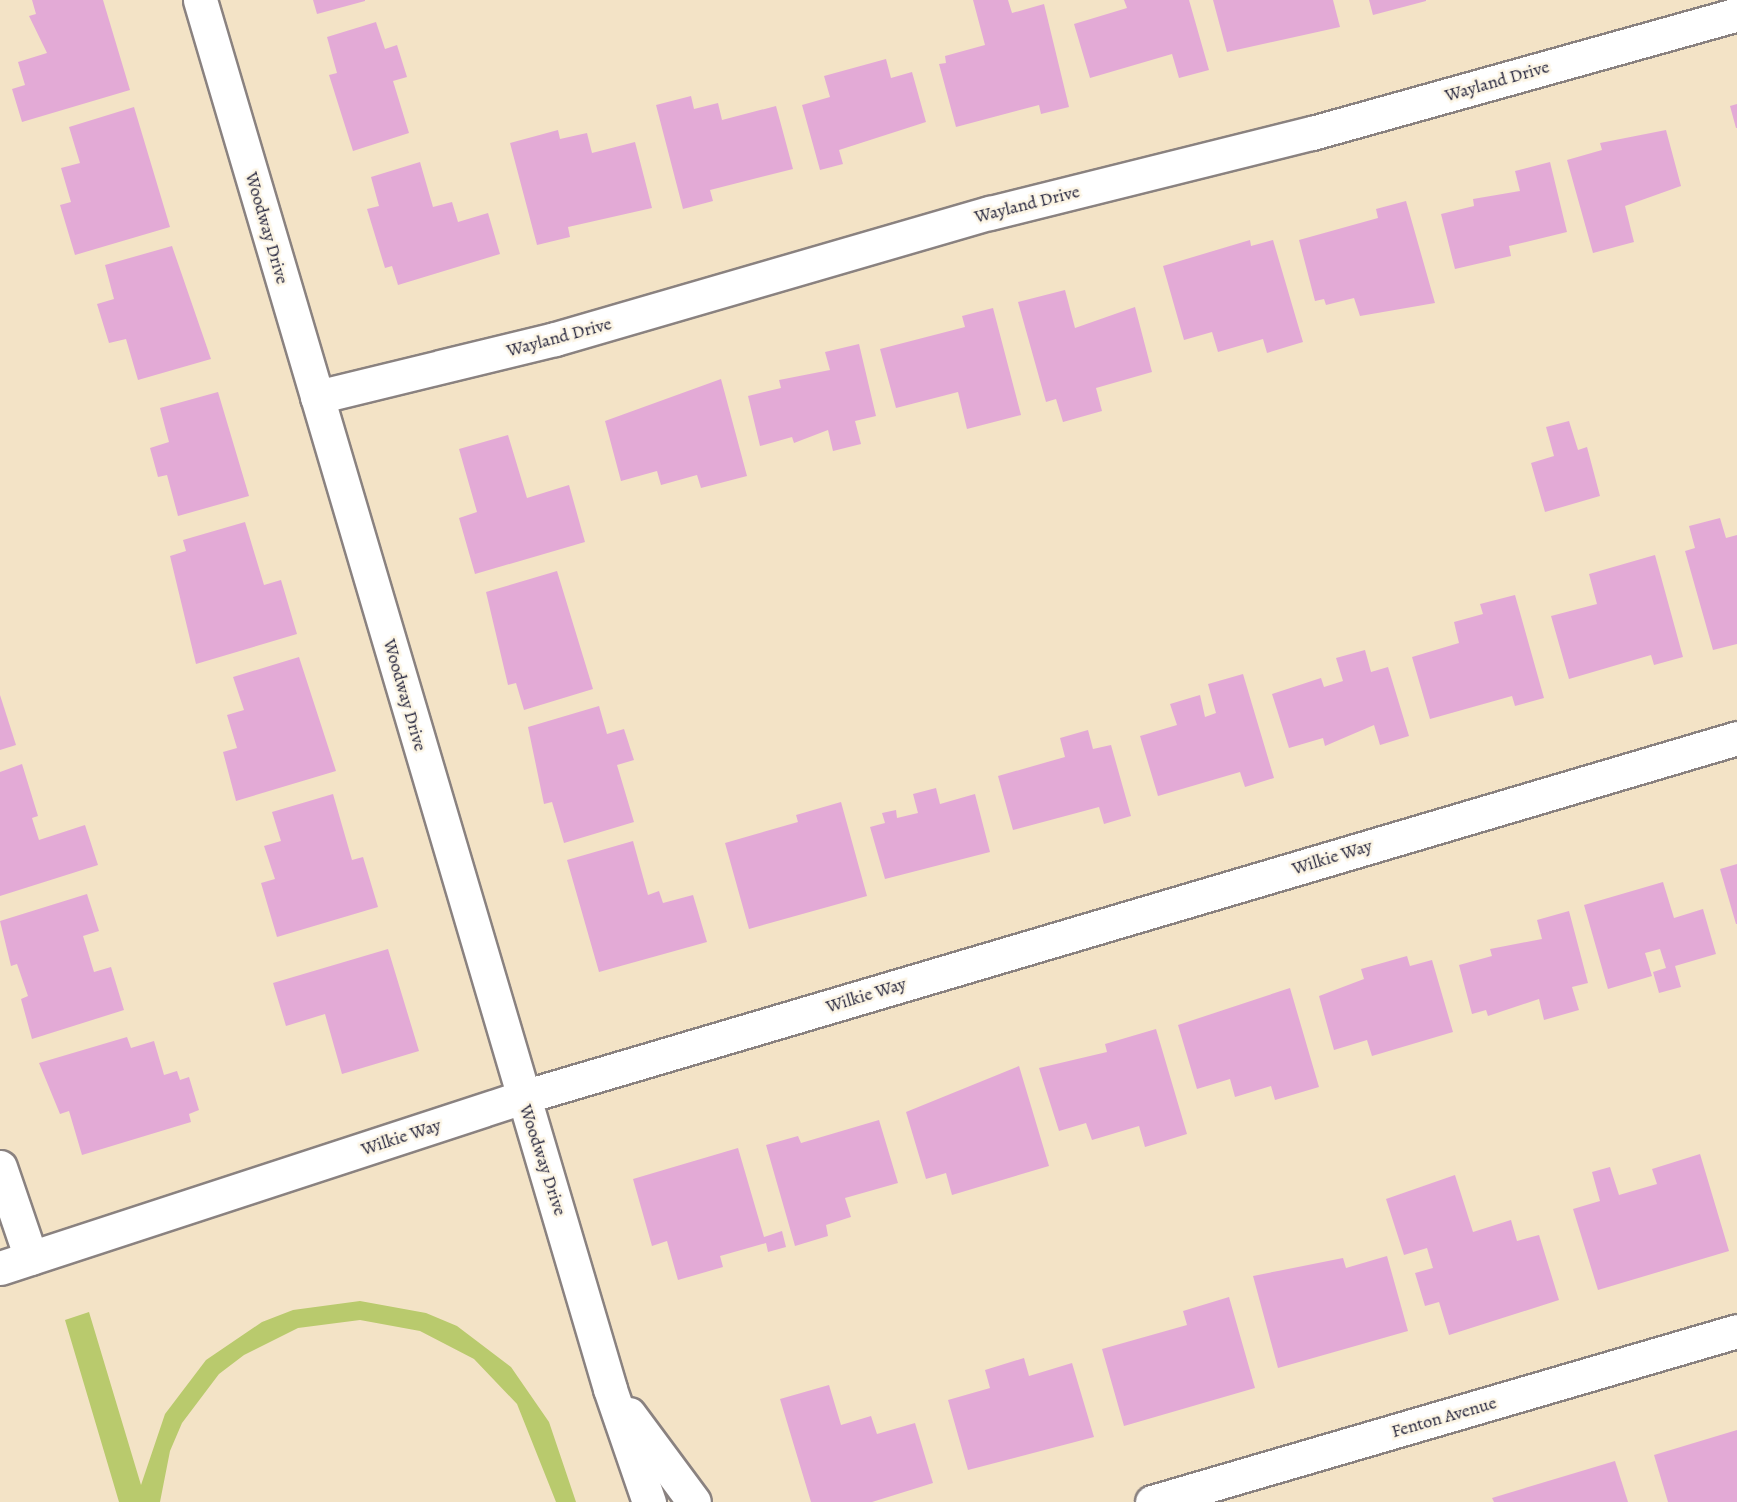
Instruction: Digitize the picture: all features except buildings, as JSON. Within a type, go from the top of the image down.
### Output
[{"type":"street","name":"Woodway Drive","points":[[200,0],[610,1389],[649,1502]]},
{"type":"street","name":"Wayland Drive","points":[[317,397],[555,339],[990,213],[1312,133],[1737,14]]},
{"type":"street","name":"Wilkie Way","points":[[0,1268],[523,1097],[1737,738]]},
{"type":"street","points":[[0,1167],[31,1258]]},
{"type":"street","name":"Fenton Avenue","points":[[1152,1502],[1737,1332]]},
{"type":"street","name":"Woodway Drive","points":[[610,1389],[694,1502]]},
{"type":"green space","points":[[360,1301],[426,1313],[457,1326],[511,1367],[549,1422],[576,1502],[556,1502],[517,1404],[474,1359],[420,1331],[360,1320],[298,1328],[244,1355],[219,1374],[182,1423],[170,1451],[160,1502],[119,1502],[65,1320],[89,1312],[141,1485],[165,1414],[206,1360],[262,1322],[293,1310]]}]
